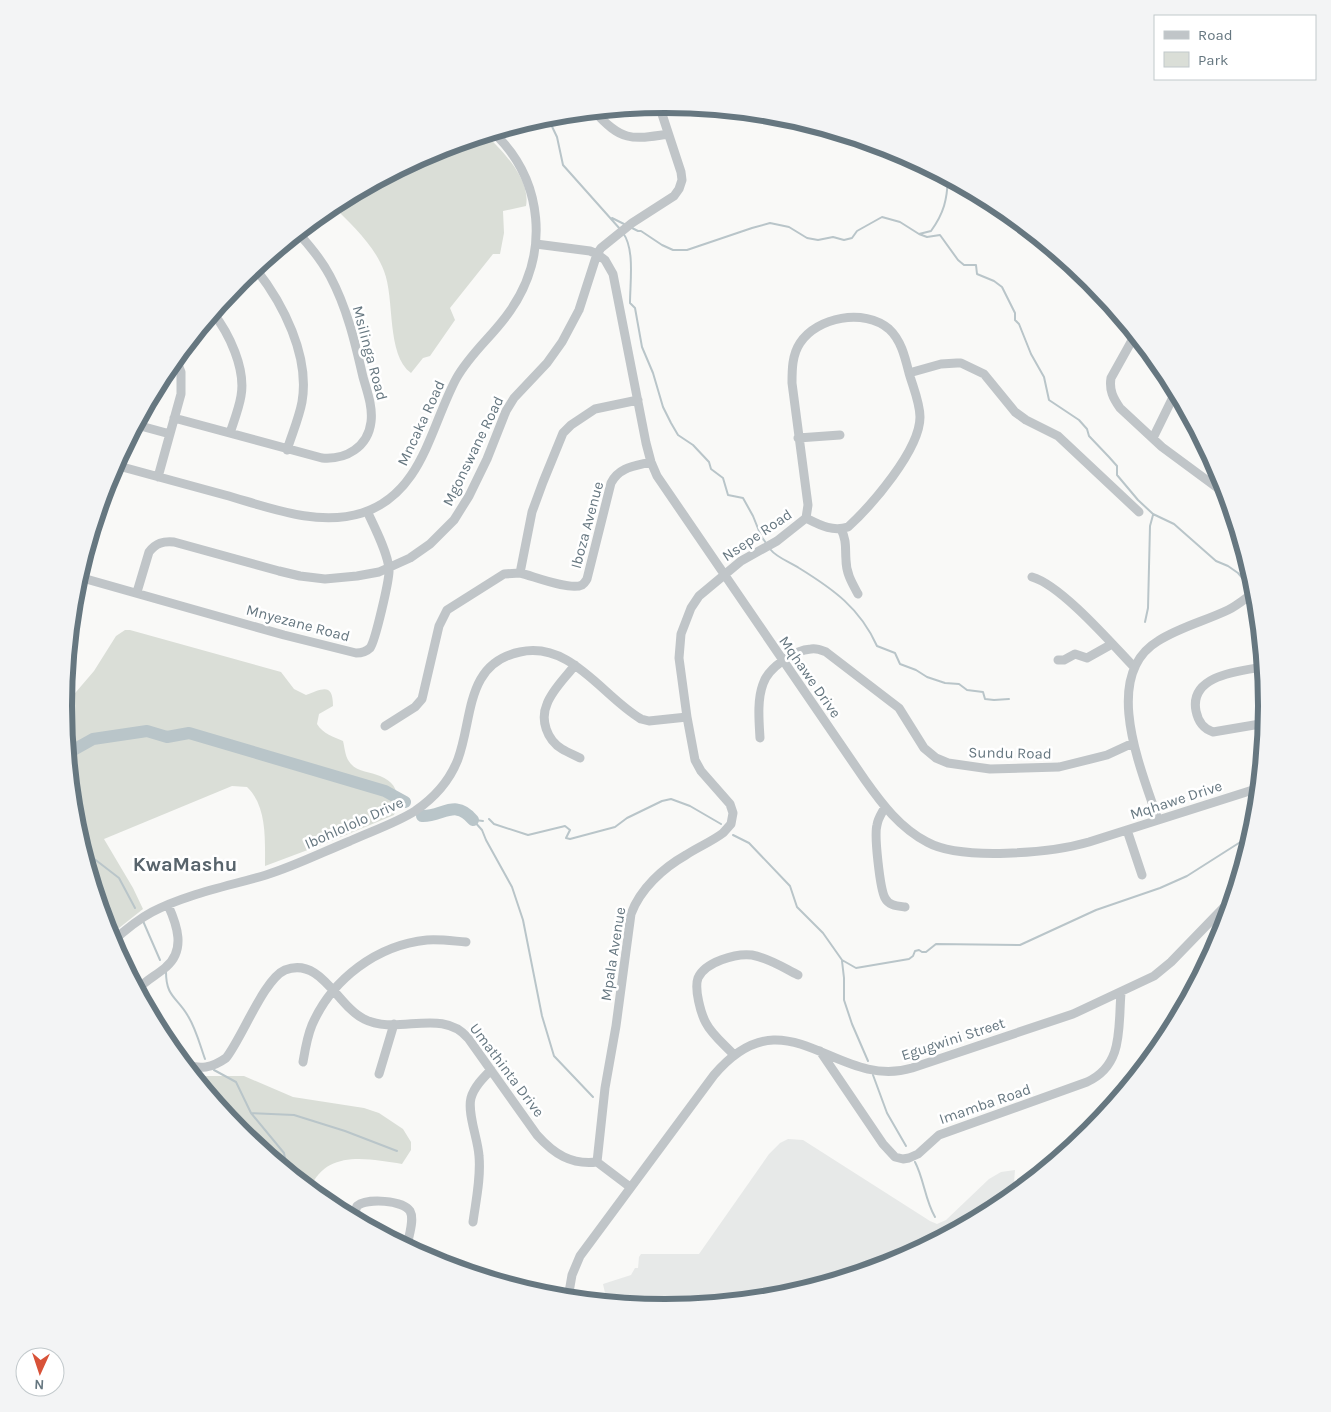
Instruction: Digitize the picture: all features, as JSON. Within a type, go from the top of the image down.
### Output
[{"type":"street","points":[[536,244],[572,248],[598,254],[607,242],[674,196],[682,180],[681,172],[662,113]]},
{"type":"street","points":[[600,117],[609,126],[625,136],[641,139],[668,134]]},
{"type":"street","name":"Mncaka Road","points":[[123,467],[292,513],[334,518],[353,515],[367,510],[381,504],[396,493],[414,472],[423,456],[460,371],[471,355],[507,316],[521,293],[527,278],[536,244],[534,200],[528,182],[516,160],[497,137]]},
{"type":"street","name":"Msilinga Road","points":[[174,418],[322,458],[342,457],[354,451],[364,442],[370,430],[372,417],[351,328],[341,299],[329,274],[316,252],[303,238]]},
{"type":"street","name":"Mqhawe Drive","points":[[598,254],[610,265],[613,274],[651,462],[657,476],[783,662],[885,807],[903,825],[918,837],[950,850],[1014,853],[1049,850],[1075,846],[1251,794]]},
{"type":"street","name":"Mgonswane Road","points":[[137,592],[149,552],[157,544],[167,542],[313,578],[357,576],[389,568],[410,558],[430,544],[454,520],[478,479],[506,411],[514,398],[552,356],[574,322],[598,254]]},
{"type":"street","points":[[260,274],[281,304],[293,334],[302,367],[304,384],[302,402],[288,450]]},
{"type":"street","points":[[217,318],[232,343],[242,382],[241,396],[230,433]]},
{"type":"street","name":"Nsepe Road","points":[[724,575],[741,561],[777,541],[806,518],[808,505],[792,384],[793,366],[799,345],[818,326],[836,319],[862,318],[888,328],[898,339],[920,410],[918,430],[910,449],[897,471],[848,527],[832,529],[806,518]]},
{"type":"street","points":[[1132,341],[1111,378],[1112,394],[1120,408],[1175,458],[1216,486]]},
{"type":"street","points":[[909,372],[941,364],[961,363],[984,374],[1015,412],[1026,420],[1058,436],[1139,512]]},
{"type":"street","points":[[158,477],[182,382],[179,367]]},
{"type":"street","points":[[1153,438],[1172,398]]},
{"type":"street","points":[[385,726],[415,707],[422,698],[439,626],[446,610],[504,574],[510,572],[520,573],[532,512],[564,434],[571,425],[595,409],[611,404],[638,400]]},
{"type":"street","points":[[143,427],[170,434]]},
{"type":"street","points":[[798,438],[840,435]]},
{"type":"street","name":"Iboza Avenue","points":[[520,573],[569,586],[584,583],[587,579],[614,477],[626,469],[651,462]]},
{"type":"street","points":[[367,510],[389,568]]},
{"type":"street","points":[[840,529],[846,542],[847,571],[858,594]]},
{"type":"street","name":"Mnyezane Road","points":[[87,579],[284,635],[362,653],[373,645],[389,568]]},
{"type":"street","name":"Mpala Avenue","points":[[597,1162],[605,1088],[616,1026],[631,914],[634,906],[643,891],[666,869],[723,833],[728,829],[733,819],[730,804],[701,771],[695,760],[679,658],[681,634],[691,608],[699,596],[724,575]]},
{"type":"street","points":[[1032,577],[1046,583],[1069,602],[1134,667]]},
{"type":"street","points":[[1158,820],[1133,743],[1129,722],[1130,689],[1134,667],[1146,650],[1158,641],[1227,610],[1248,596]]},
{"type":"street","points":[[1058,660],[1064,660],[1074,654],[1085,658],[1090,657],[1112,644]]},
{"type":"street","name":"Sundu Road","points":[[760,738],[759,719],[762,685],[768,674],[798,653],[820,649],[899,708],[924,748],[941,760],[956,764],[1005,769],[1065,766],[1107,755],[1133,743]]},
{"type":"street","name":"Ibohlololo Drive","points":[[119,936],[143,918],[168,905],[269,874],[405,817],[427,802],[452,771],[462,744],[474,693],[482,678],[494,664],[506,657],[519,652],[542,650],[561,656],[575,665],[641,719],[650,721],[687,717]]},
{"type":"street","points":[[575,665],[546,704],[544,719],[549,736],[554,743],[580,758]]},
{"type":"street","points":[[1257,668],[1216,677],[1200,690],[1196,698],[1196,712],[1202,724],[1213,732],[1258,724]]},
{"type":"street","points":[[885,807],[880,816],[876,832],[882,886],[887,901],[895,906],[905,907]]},
{"type":"street","points":[[1127,830],[1142,876]]},
{"type":"street","points":[[143,985],[165,968],[175,955],[178,944],[178,931],[168,905]]},
{"type":"street","name":"Egugwini Street","points":[[569,1291],[577,1261],[630,1187],[714,1075],[734,1055],[749,1045],[777,1039],[790,1040],[865,1069],[889,1072],[902,1071],[1073,1014],[1121,993],[1166,968],[1222,909]]},
{"type":"street","points":[[303,1062],[312,1025],[333,990],[352,973],[374,957],[400,945],[428,940],[466,942]]},
{"type":"street","points":[[734,1055],[705,1022],[697,989],[702,973],[728,957],[743,954],[767,959],[798,976]]},
{"type":"street","name":"Umathinta Drive","points":[[195,1067],[204,1068],[226,1058],[273,980],[282,972],[293,968],[308,969],[319,976],[352,1010],[364,1019],[394,1024],[441,1023],[456,1027],[468,1038],[549,1148],[571,1161],[597,1162]]},
{"type":"street","name":"Imamba Road","points":[[820,1051],[882,1144],[895,1157],[906,1159],[918,1154],[939,1135],[1087,1082],[1101,1074],[1111,1063],[1115,1051],[1121,993]]},
{"type":"street","points":[[379,1074],[394,1024]]},
{"type":"street","points":[[473,1222],[480,1168],[470,1104],[475,1088],[490,1070]]},
{"type":"street","points":[[597,1162],[630,1187]]},
{"type":"street","points":[[355,1211],[357,1206],[367,1201],[392,1203],[404,1207],[410,1211],[411,1219],[408,1240]]},
{"type":"shaded area","points":[[788,1139],[803,1140],[937,1224],[946,1220],[989,1179],[1001,1172],[1015,1170],[1014,1185],[962,1220],[928,1238],[856,1268],[819,1279],[781,1288],[704,1298],[666,1299],[606,1296],[603,1284],[631,1275],[635,1268],[638,1268],[641,1254],[699,1254],[769,1154],[780,1143]]},
{"type":"green space","points":[[490,139],[520,176],[526,196],[526,206],[503,211],[504,233],[500,254],[493,254],[450,308],[455,320],[430,356],[423,358],[411,373],[403,365],[394,340],[384,271],[375,253],[338,211],[369,192],[439,158]]},
{"type":"green space","points":[[125,630],[130,630],[281,672],[294,689],[306,695],[326,689],[329,690],[333,706],[319,714],[317,724],[325,733],[343,741],[348,759],[354,767],[380,776],[391,783],[397,797],[394,815],[265,866],[264,824],[258,804],[254,795],[247,787],[232,786],[104,839],[143,909],[117,930],[104,897],[84,822],[74,745],[72,706],[73,696],[94,671],[116,636]]},
{"type":"green space","points":[[202,1076],[244,1076],[293,1097],[364,1108],[379,1113],[403,1129],[411,1142],[411,1150],[402,1164],[376,1160],[349,1160],[337,1162],[317,1176],[314,1182],[275,1152],[246,1125]]},
{"type":"waterway","points":[[551,124],[557,137],[563,165],[620,229]]},
{"type":"waterway","points":[[630,227],[641,231],[673,250],[687,250],[770,223],[789,227],[807,238],[818,240],[833,237],[844,240],[852,238],[857,231],[882,217],[900,222],[919,234],[931,231],[939,218],[946,200],[948,184]]},
{"type":"waterway","points":[[612,218],[626,225]]},
{"type":"waterway","points":[[623,233],[627,240],[630,257],[630,303],[635,308],[642,347],[653,373],[663,407],[678,435],[693,445],[709,462],[711,469],[723,478],[728,495],[743,498],[766,543]]},
{"type":"waterway","points":[[919,234],[927,237],[940,235],[958,260],[964,265],[976,265],[977,274],[994,281],[1002,287],[1015,313],[1015,320],[1019,324],[1031,354],[1044,377],[1049,400],[1079,420],[1087,429],[1089,436],[1117,466],[1117,475],[1138,500],[1153,514],[1174,524],[1216,561],[1228,566],[1245,581]]},
{"type":"waterway","points":[[1145,622],[1148,608],[1150,526],[1153,515]]},
{"type":"waterway","points":[[770,549],[834,592],[854,610],[877,646],[895,653],[900,664],[916,670],[927,677],[945,683],[959,684],[967,690],[983,692],[985,699],[1009,699]]},
{"type":"waterway","points":[[74,749],[93,739],[147,731],[167,737],[189,733],[385,791],[405,802]]},
{"type":"waterway","points":[[489,819],[494,824],[528,835],[565,826],[570,830],[566,838],[570,839],[615,827],[627,818],[662,801],[671,799],[690,806],[721,824]]},
{"type":"waterway","points":[[422,816],[454,809],[460,810],[473,820]]},
{"type":"waterway","points":[[473,820],[482,830],[512,887],[523,920],[542,1016],[554,1056],[593,1097]]},
{"type":"waterway","points":[[475,820],[483,821]]},
{"type":"waterway","points":[[733,835],[749,843],[790,886],[797,907],[823,933],[842,960],[856,968],[909,959],[915,951],[926,952],[936,944],[1020,945],[1096,910],[1160,888],[1187,876],[1242,841]]},
{"type":"waterway","points":[[93,858],[119,878],[135,908]]},
{"type":"waterway","points":[[143,921],[160,960]]},
{"type":"waterway","points":[[842,961],[844,1000],[868,1061]]},
{"type":"waterway","points":[[166,972],[166,980],[170,992],[191,1021],[205,1059]]},
{"type":"waterway","points":[[214,1070],[236,1082],[251,1113],[284,1153],[285,1160]]},
{"type":"waterway","points":[[873,1075],[887,1113],[906,1146]]},
{"type":"waterway","points":[[251,1113],[294,1115],[345,1131],[397,1151]]},
{"type":"waterway","points":[[915,1162],[935,1217]]},
{"type":"district","name":"KwaMashu","points":[[185,864]]}]
